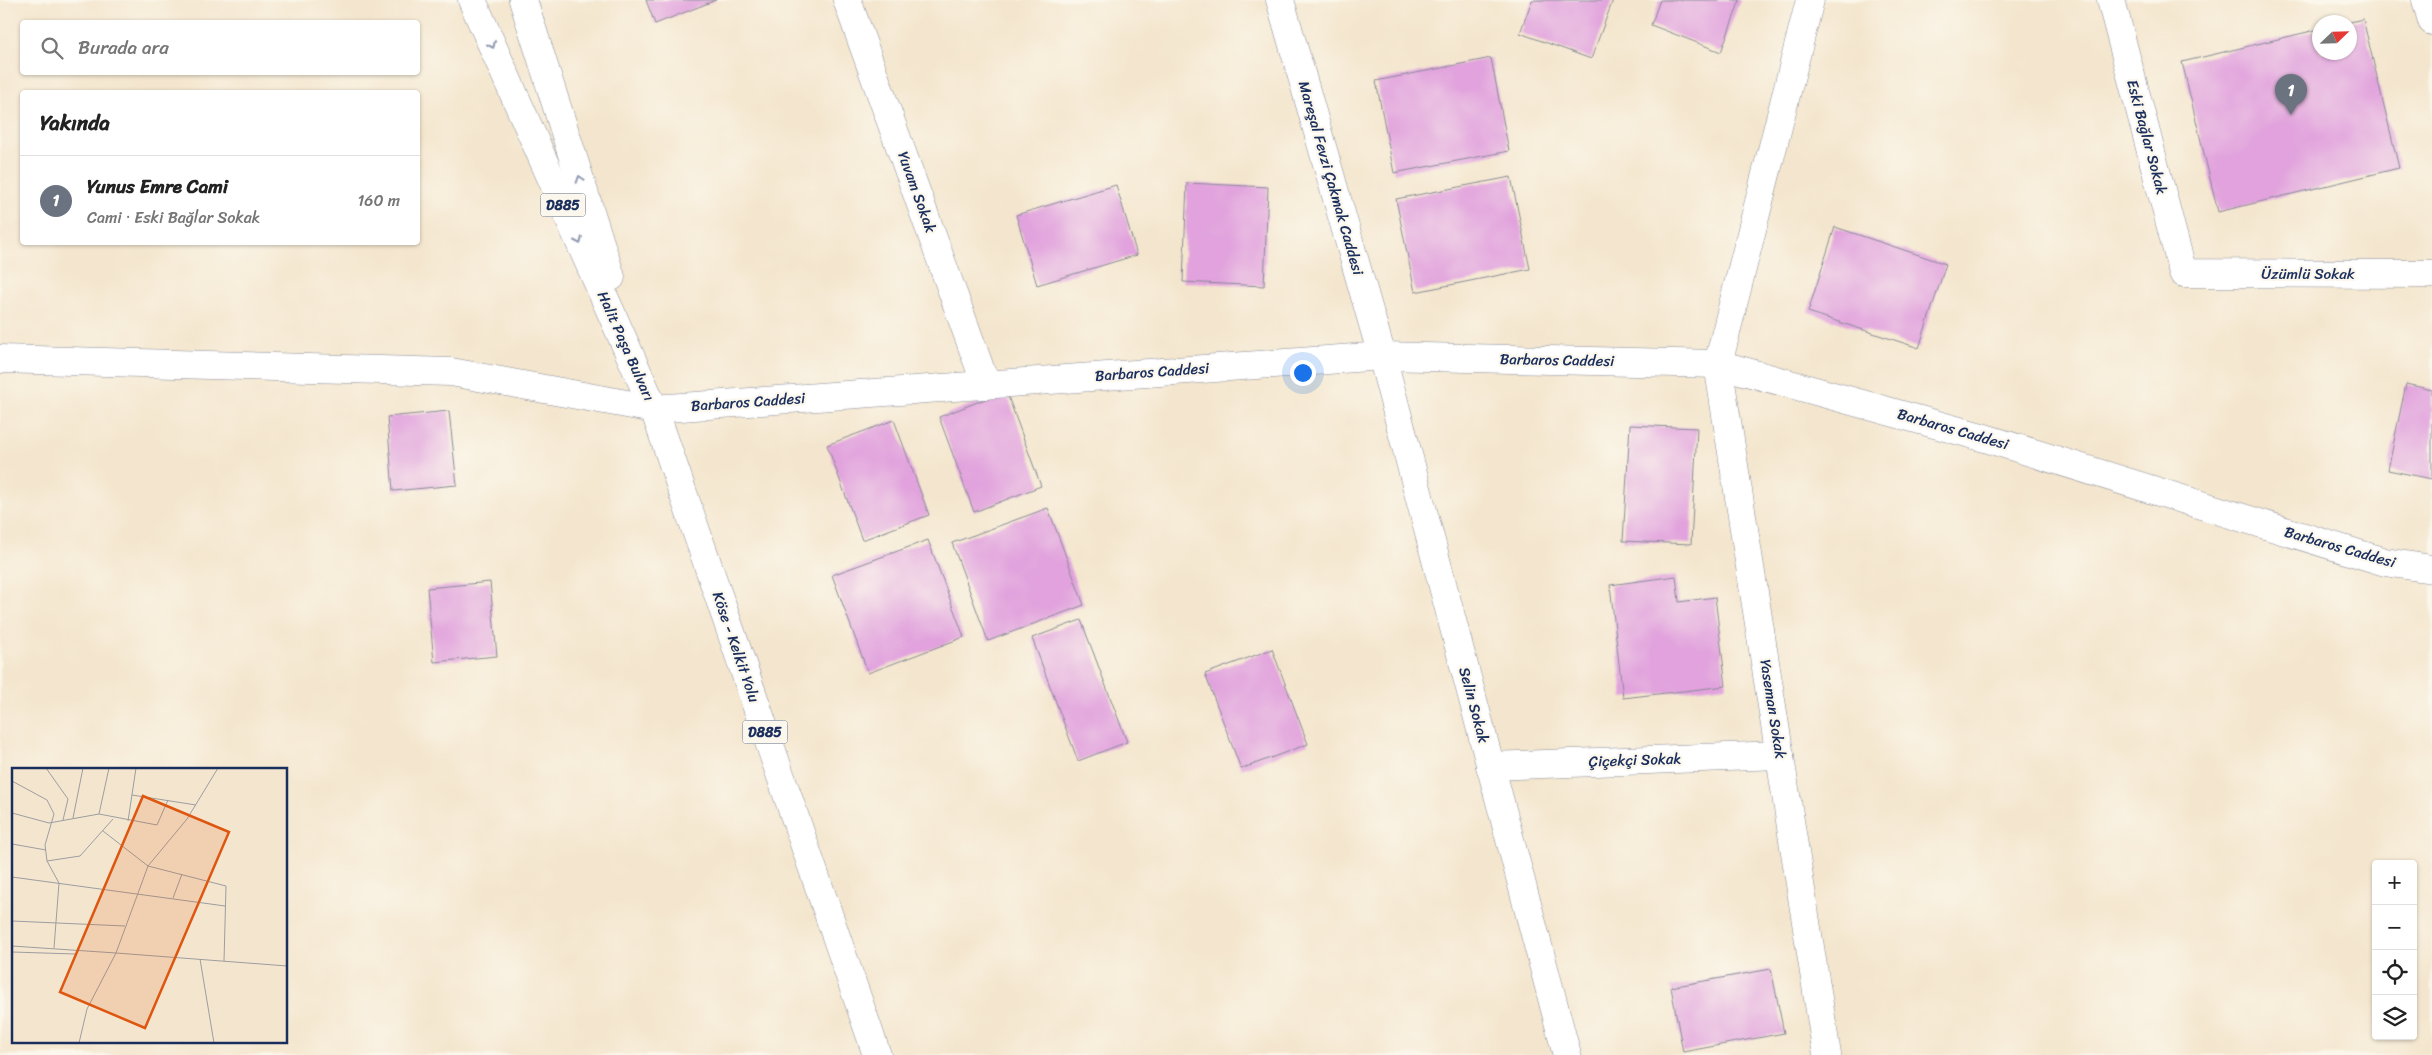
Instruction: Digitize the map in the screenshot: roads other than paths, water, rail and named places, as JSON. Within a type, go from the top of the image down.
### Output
[{"type":"main road","name":"Halit Paşa Bulvarı","points":[[472,0],[654,409]]},
{"type":"main road","name":"Halit Paşa Bulvarı","points":[[523,0],[654,409]]},
{"type":"main road","name":"Yuvam Sokak","points":[[847,0],[986,385]]},
{"type":"main road","name":"Mareşal Fevzi Çakmak Caddesi","points":[[1280,0],[1382,356]]},
{"type":"main road","points":[[1718,364],[1810,0]]},
{"type":"main road","name":"Eski Bağlar Sokak","points":[[2111,0],[2183,273]]},
{"type":"main road","points":[[2426,0],[2432,21]]},
{"type":"main road","name":"Üzümlü Sokak","points":[[2183,273],[2432,274]]},
{"type":"main road","name":"Barbaros Caddesi","points":[[0,359],[451,372],[654,409],[1382,356],[1718,364],[1985,438],[2385,562],[2432,569]]},
{"type":"main road","name":"Selin Sokak","points":[[1382,356],[1567,1055]]},
{"type":"main road","name":"Yaseman Sokak","points":[[1718,364],[1826,1055]]},
{"type":"main road","name":"Köse - Kelkit Yolu","points":[[654,409],[877,1055]]},
{"type":"main road","name":"Çiçekçi Sokak","points":[[1490,766],[1780,755]]},
{"type":"place","name":"Yunus Emre Cami","points":[[2291,115]]}]
